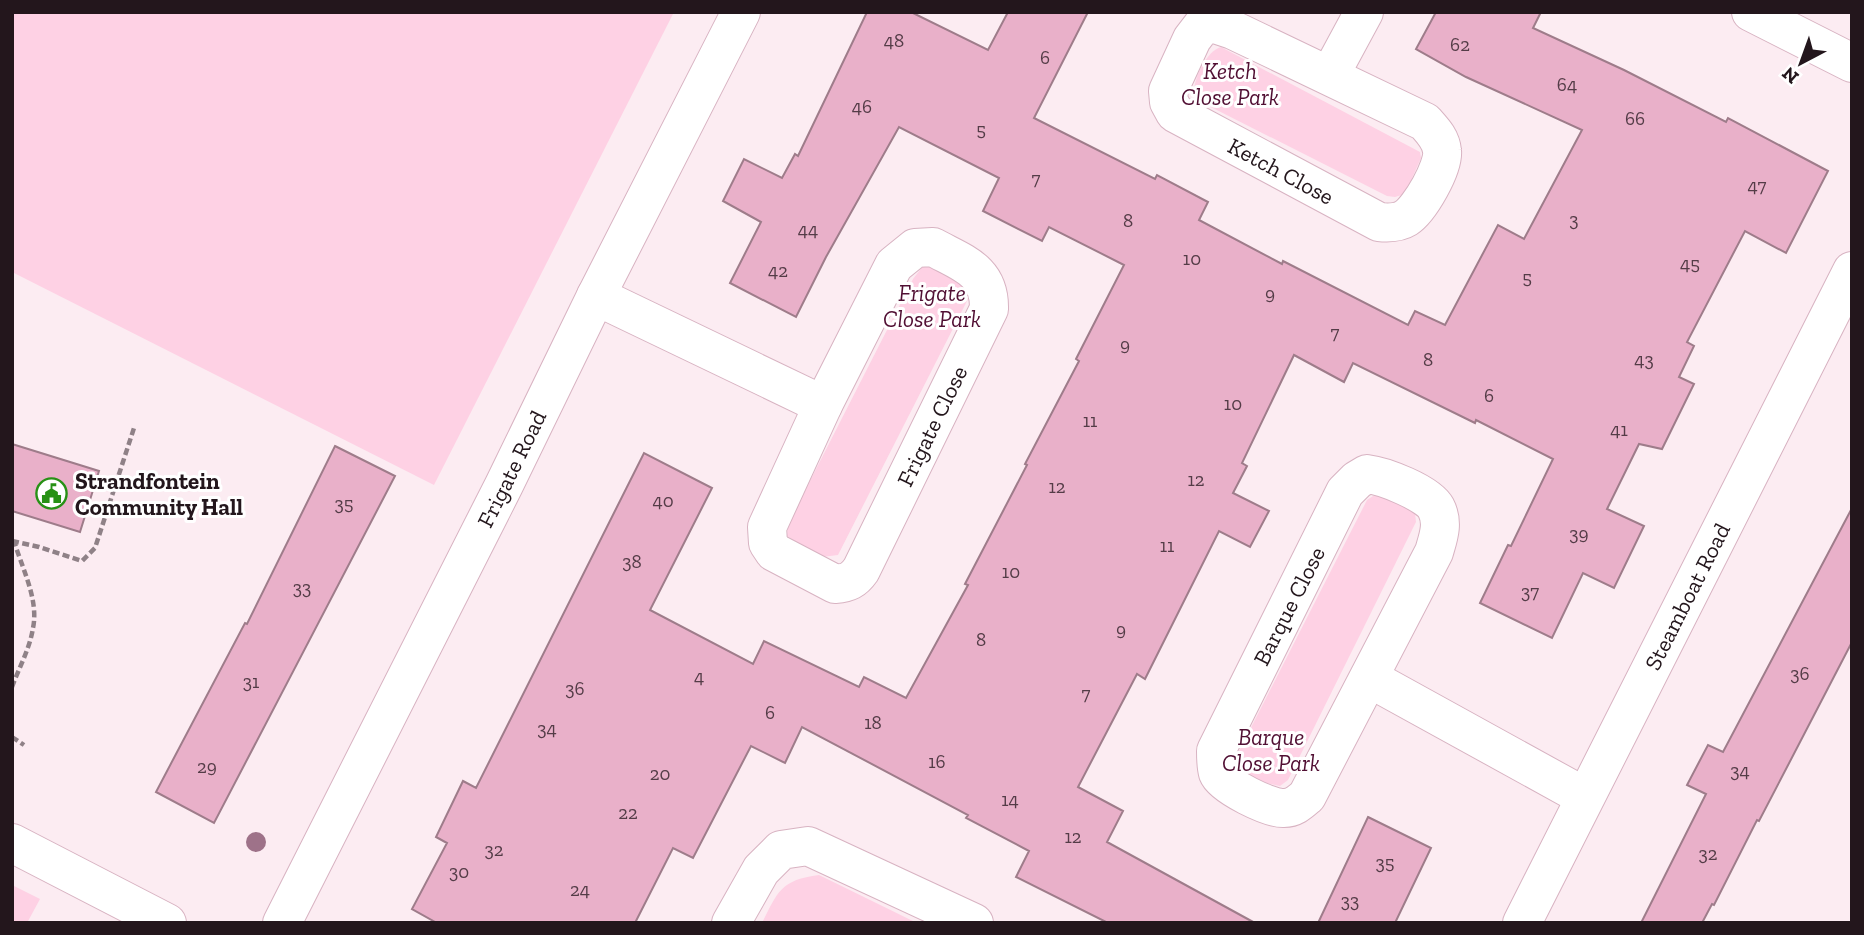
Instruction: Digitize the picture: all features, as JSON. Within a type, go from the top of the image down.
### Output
[{"type":"street","name":"Frigate Road","points":[[282,923],[741,12]]},
{"type":"street","points":[[1330,75],[1364,12]]},
{"type":"street","points":[[1751,12],[1852,63]]},
{"type":"street","name":"Ketch Close","points":[[1215,24],[1233,30],[1330,75],[1425,122],[1438,137],[1442,152],[1439,166],[1418,207],[1406,218],[1394,223],[1379,222],[1188,122],[1175,113],[1169,102],[1168,91],[1192,39],[1202,26],[1215,24]]},
{"type":"street","name":"Frigate Close","points":[[933,247],[981,276],[989,293],[989,309],[861,570],[854,579],[845,584],[835,584],[774,552],[766,534],[823,405],[894,265],[904,256],[915,248],[933,247]]},
{"type":"street","name":"Steamboat Road","points":[[1522,923],[1852,271]]},
{"type":"street","points":[[596,296],[823,405]]},
{"type":"street","name":"Barque Close","points":[[1367,474],[1381,475],[1424,497],[1436,507],[1440,530],[1434,552],[1369,678],[1307,796],[1297,805],[1274,808],[1226,783],[1219,774],[1216,751],[1345,492],[1367,474]]},
{"type":"street","points":[[1369,678],[1585,797]]},
{"type":"street","points":[[12,843],[167,923]]},
{"type":"street","points":[[731,923],[761,870],[781,850],[808,846],[974,923]]},
{"type":"path","points":[[13,541],[82,561],[95,548],[134,428]]},
{"type":"path","points":[[12,687],[33,630],[35,617],[13,541]]},
{"type":"path","points":[[12,737],[24,745]]},
{"type":"green space","points":[[12,12],[674,12],[434,485],[12,272]]},
{"type":"green space","name":"Ketch Close Park","points":[[1221,47],[1420,152],[1421,158],[1405,194],[1387,196],[1201,102],[1194,96],[1198,75],[1205,60]]},
{"type":"green space","name":"Frigate Close Park","points":[[923,266],[934,266],[966,284],[969,292],[967,301],[838,555],[822,557],[787,536],[788,524],[913,279]]},
{"type":"green space","name":"Barque Close Park","points":[[1382,494],[1415,513],[1416,522],[1288,780],[1280,786],[1252,777],[1242,768],[1237,755],[1367,500]]},
{"type":"green space","points":[[819,875],[917,923],[762,923],[782,889],[796,880]]},
{"type":"green space","points":[[12,885],[40,899],[27,923],[12,923]]},
{"type":"building","points":[[867,12],[911,12],[988,50],[1008,12],[1088,12],[1034,118],[1155,179],[1157,175],[1208,202],[1199,220],[1408,325],[1415,311],[1445,325],[1498,225],[1524,239],[1582,130],[1466,77],[1416,49],[1436,12],[1541,12],[1533,28],[1726,122],[1728,118],[1828,171],[1786,253],[1745,231],[1687,342],[1694,346],[1679,377],[1694,384],[1662,449],[1639,444],[1607,509],[1644,526],[1614,588],[1583,573],[1552,638],[1480,603],[1553,459],[1353,363],[1344,382],[1294,355],[1242,463],[1247,466],[1233,493],[1269,511],[1250,547],[1219,531],[1145,679],[1137,674],[1078,787],[1123,811],[1107,842],[1255,923],[1108,923],[1016,877],[1029,851],[966,818],[968,815],[802,727],[785,763],[751,746],[693,858],[673,848],[635,923],[437,923],[412,909],[447,843],[436,837],[463,781],[476,788],[644,453],[712,488],[650,610],[753,664],[764,641],[859,687],[864,677],[906,698],[968,585],[965,584],[1079,361],[1076,359],[1124,265],[1049,227],[1042,241],[983,211],[999,178],[899,127],[826,257],[796,317],[730,283],[761,222],[723,201],[744,159],[782,178],[795,154],[798,156]]},
{"type":"building","name":"Strandfontein Community Hall","points":[[12,444],[99,471],[80,532],[12,511]]},
{"type":"building","points":[[335,446],[395,476],[214,823],[156,792],[245,623],[247,624]]},
{"type":"building","points":[[1852,508],[1852,642],[1759,821],[1757,820],[1714,905],[1712,904],[1702,923],[1641,923],[1706,794],[1687,785],[1708,745],[1723,752]]},
{"type":"building","points":[[1368,817],[1431,848],[1395,923],[1318,923]]},
{"type":"place","name":"Strandfontein Community Hall","points":[[52,494]]}]
